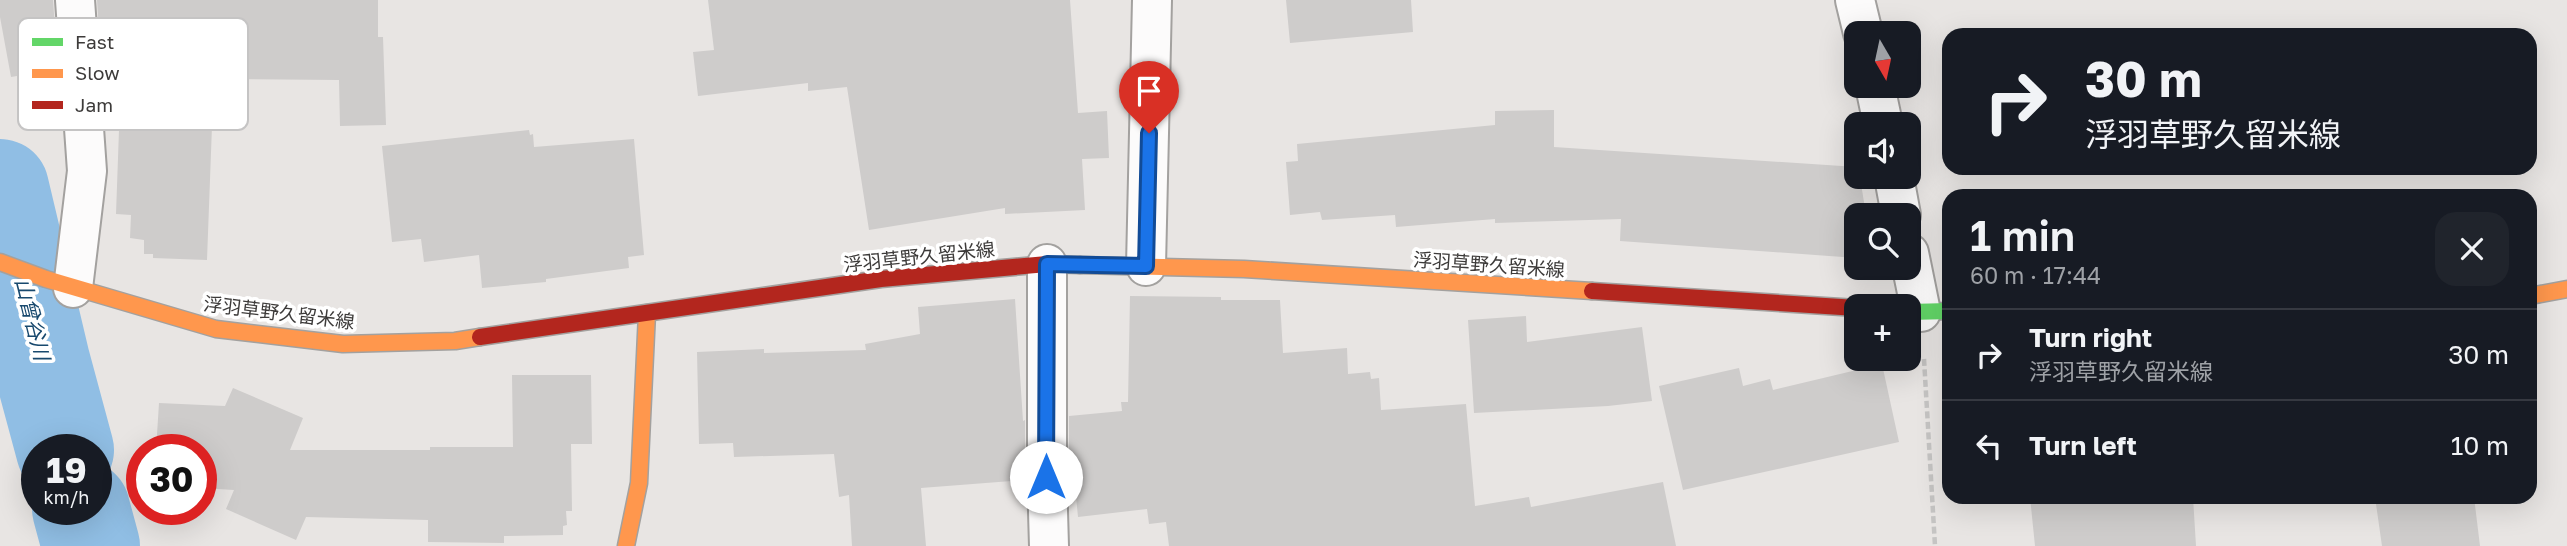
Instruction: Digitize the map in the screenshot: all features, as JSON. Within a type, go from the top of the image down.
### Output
[{"type":"main road","name":"浮羽草野久留米線","points":[[0,262],[60,284],[216,329],[343,344],[455,341],[881,279],[1047,264],[1244,269],[1844,307]]},
{"type":"main road","points":[[2537,295],[2567,289]]},
{"type":"main road","points":[[626,546],[639,482],[646,313]]},
{"type":"street","points":[[75,0],[76,18]]},
{"type":"street","points":[[1146,266],[1152,0]]},
{"type":"street","points":[[1855,0],[1860,21]]},
{"type":"street","points":[[60,284],[87,171],[84,130]]},
{"type":"street","points":[[1047,264],[1046,477],[1049,546]]},
{"type":"street","points":[[1917,280],[1927,312]]},
{"type":"path","points":[[1927,312],[1935,546]]},
{"type":"building","points":[[0,0],[53,0],[54,18],[18,18],[18,76],[11,77],[0,17]]},
{"type":"building","points":[[97,0],[378,0],[378,37],[383,37],[386,125],[340,126],[339,80],[248,79],[248,18],[98,18]]},
{"type":"building","points":[[708,0],[1070,0],[1078,113],[1107,111],[1109,158],[1082,159],[1085,210],[1005,214],[1005,208],[869,230],[847,87],[808,91],[808,83],[698,96],[693,52],[714,50]]},
{"type":"building","points":[[1286,0],[1411,0],[1413,32],[1290,43]]},
{"type":"building","points":[[1554,110],[1554,147],[1844,166],[1844,189],[1862,189],[1864,203],[1844,203],[1844,257],[1620,241],[1621,219],[1495,223],[1495,219],[1396,227],[1395,215],[1322,220],[1320,212],[1290,215],[1286,162],[1298,161],[1297,144],[1495,125],[1495,111]]},
{"type":"building","points":[[119,130],[212,130],[207,260],[153,258],[153,254],[144,254],[144,240],[130,238],[131,215],[116,214]]},
{"type":"building","points":[[529,130],[530,135],[533,134],[534,147],[634,139],[644,255],[628,257],[629,268],[546,279],[546,282],[482,288],[479,255],[424,262],[421,239],[392,242],[382,146]]},
{"type":"building","points":[[1130,296],[1280,300],[1283,353],[1347,348],[1348,374],[1370,372],[1371,379],[1379,378],[1381,410],[1466,404],[1475,506],[1529,497],[1531,507],[1663,482],[1676,546],[1169,546],[1166,522],[1149,524],[1147,509],[1078,517],[1074,476],[1069,476],[1069,416],[1122,411],[1121,402],[1128,402]]},
{"type":"building","points":[[1015,299],[1023,421],[1025,420],[1025,480],[921,488],[926,546],[852,546],[849,495],[839,497],[834,454],[734,457],[733,443],[699,444],[697,352],[764,349],[764,353],[866,350],[865,344],[920,334],[918,307]]},
{"type":"building","points":[[1526,316],[1527,342],[1642,327],[1652,401],[1474,413],[1468,320]]},
{"type":"building","points":[[1739,368],[1743,386],[1770,379],[1773,390],[1853,371],[1884,371],[1899,442],[1683,490],[1659,386]]},
{"type":"building","points":[[512,375],[591,375],[592,444],[571,444],[572,511],[566,511],[567,525],[563,526],[563,535],[504,536],[504,543],[428,542],[428,520],[306,517],[296,540],[226,509],[234,490],[217,489],[217,434],[157,434],[159,403],[225,406],[233,388],[303,418],[290,450],[513,447]]},
{"type":"building","points":[[2031,504],[2193,504],[2196,546],[2035,546]]},
{"type":"building","points":[[2376,504],[2475,504],[2480,546],[2382,546]]},
{"type":"waterway","name":"山曾谷川","points":[[0,188],[61,434]]},
{"type":"waterway","name":"山曾谷川","points":[[85,525],[91,546]]},
{"type":"traffic: fast","points":[[1921,312],[1942,311]]},
{"type":"traffic: slow","points":[[0,262],[46,279],[216,329],[343,344],[455,341],[480,337]]},
{"type":"traffic: slow","points":[[1080,265],[1244,269],[1592,291]]},
{"type":"traffic: slow","points":[[2537,295],[2567,289]]},
{"type":"traffic: slow","points":[[626,546],[639,483],[647,313]]},
{"type":"traffic: jam","points":[[480,337],[881,279],[1047,264],[1080,265]]},
{"type":"traffic: jam","points":[[1592,291],[1844,307]]},
{"type":"route","points":[[1046,477],[1047,264],[1146,266],[1149,133]]}]
